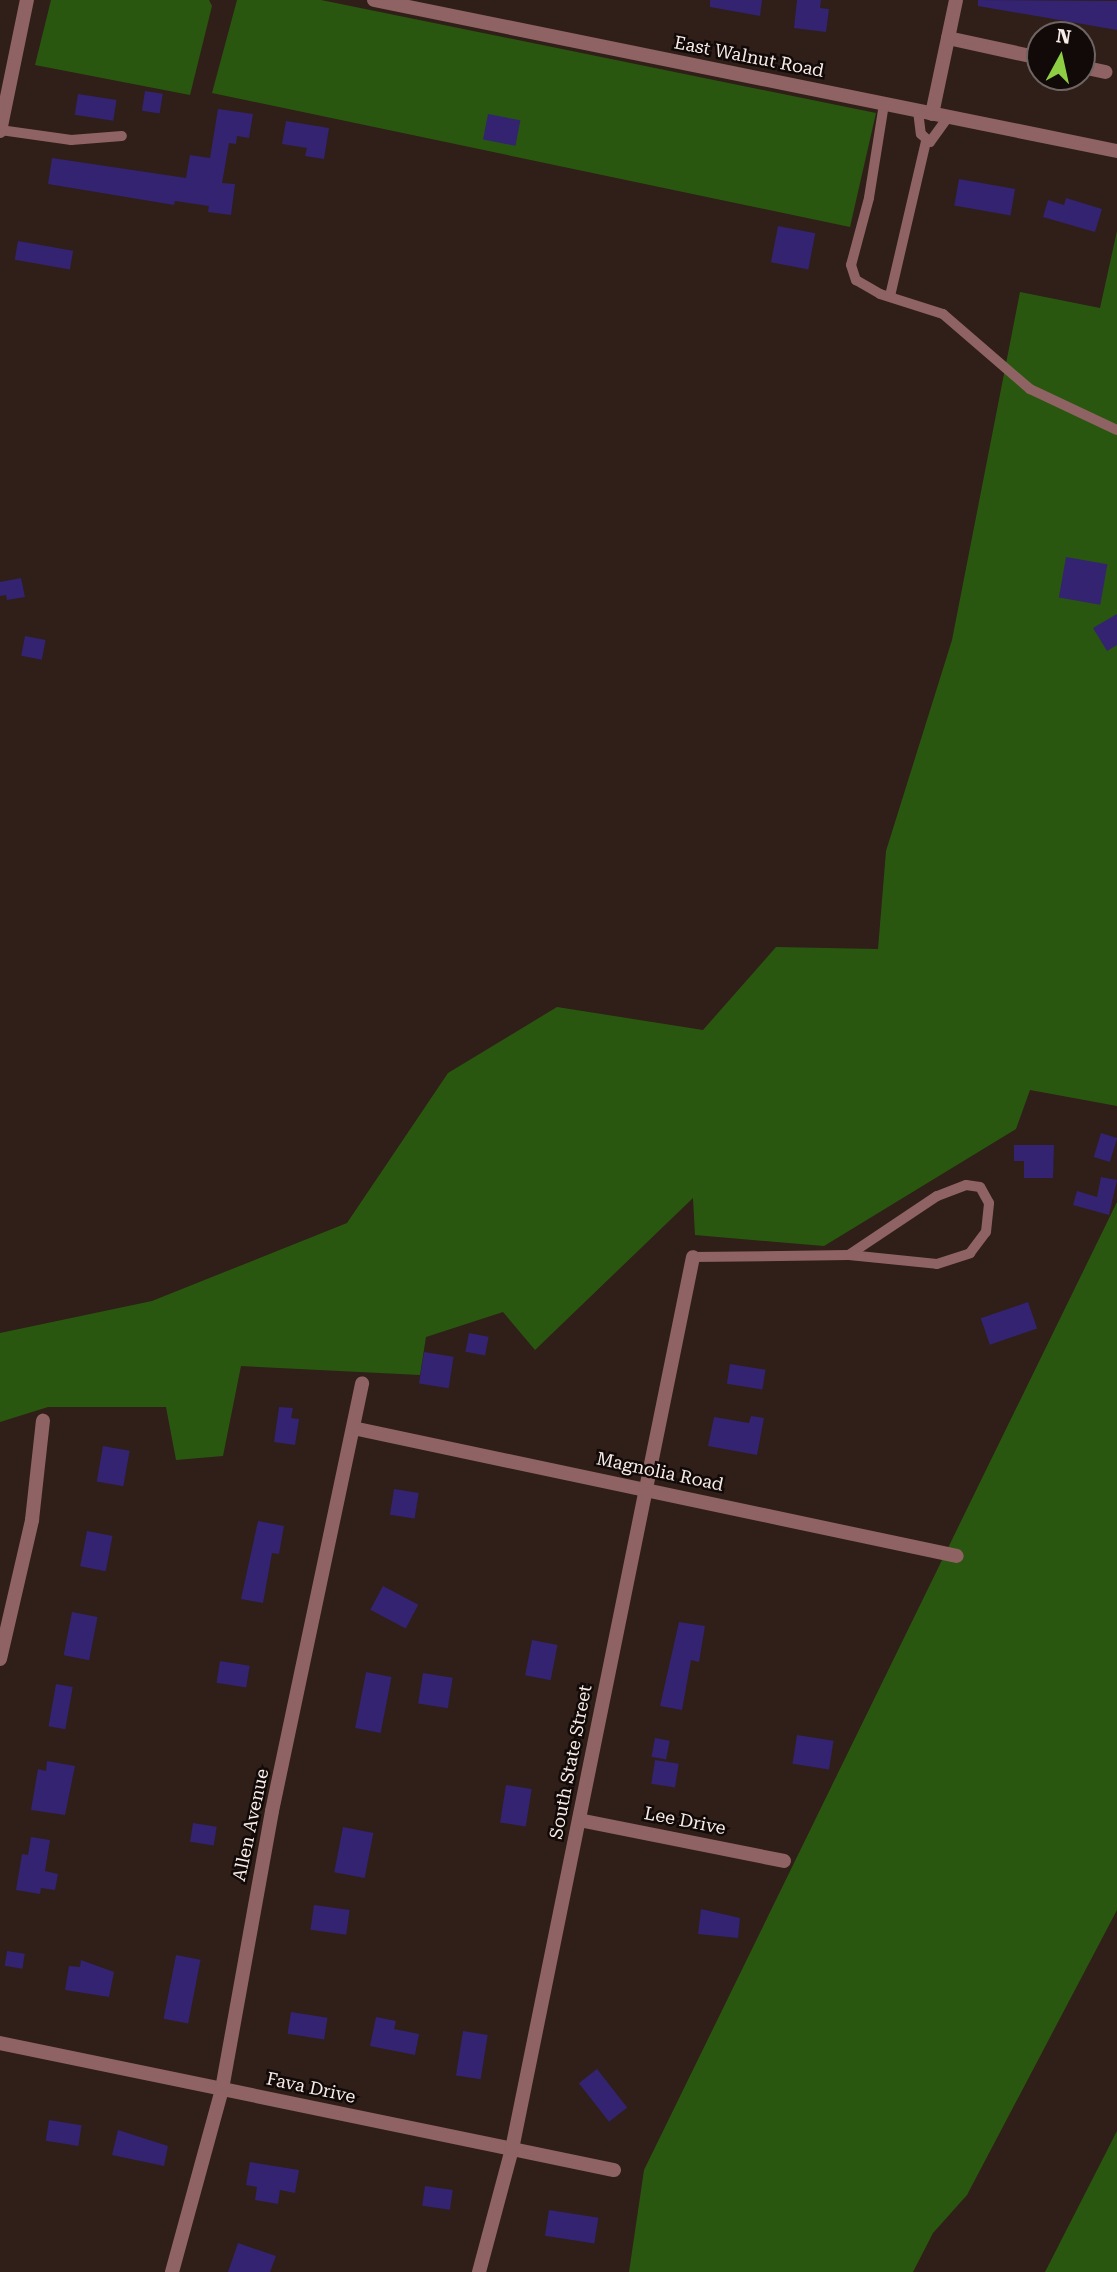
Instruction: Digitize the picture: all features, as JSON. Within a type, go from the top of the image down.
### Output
[{"type":"street","points":[[0,130],[27,0]]},
{"type":"street","name":"East Walnut Road","points":[[374,0],[1117,151]]},
{"type":"street","points":[[925,112],[948,38],[956,0]]},
{"type":"street","points":[[948,38],[1026,55]]},
{"type":"street","points":[[1096,70],[1105,72]]},
{"type":"street","name":"South State Street","points":[[479,2272],[512,2149],[692,1257]]},
{"type":"street","name":"Allen Avenue","points":[[172,2272],[222,2089],[270,1824],[362,1383]]},
{"type":"street","points":[[0,1659],[39,1472],[43,1421]]},
{"type":"street","name":"Magnolia Road","points":[[353,1428],[957,1556]]},
{"type":"street","name":"Lee Drive","points":[[579,1820],[784,1861]]},
{"type":"street","name":"Fava Drive","points":[[0,2043],[614,2171]]},
{"type":"lane","points":[[884,104],[869,198],[851,265],[863,286],[943,314],[1030,389],[1117,430]]},
{"type":"lane","points":[[890,296],[926,141],[919,129],[925,112]]},
{"type":"lane","points":[[926,141],[937,137],[948,117]]},
{"type":"lane","points":[[0,130],[71,141],[122,135]]},
{"type":"lane","points":[[692,1257],[849,1255],[937,1264],[971,1253],[986,1232],[989,1203],[981,1187],[956,1189],[937,1196],[849,1255]]},
{"type":"green space","points":[[51,0],[209,0],[212,6],[190,95],[35,65]]},
{"type":"green space","points":[[237,0],[321,0],[876,113],[850,227],[212,93]]},
{"type":"green space","points":[[1117,231],[1117,1106],[1030,1090],[1016,1129],[824,1246],[695,1235],[693,1198],[535,1350],[503,1312],[426,1337],[420,1375],[241,1366],[223,1456],[176,1460],[166,1407],[48,1407],[0,1422],[0,1333],[152,1301],[347,1223],[448,1073],[557,1007],[703,1030],[776,947],[878,949],[886,851],[952,640],[1020,292],[1100,308]]},
{"type":"green space","points":[[1117,1202],[1117,1910],[967,2195],[933,2233],[913,2272],[629,2272],[644,2170]]},
{"type":"green space","points":[[1117,2131],[1117,2272],[1045,2272]]},
{"type":"building","points":[[710,0],[762,0],[760,16],[710,7]]},
{"type":"building","points":[[797,0],[821,0],[820,8],[829,9],[826,32],[794,28]]},
{"type":"building","points":[[978,0],[1117,1],[1117,30],[1096,26],[1096,21],[1065,21],[978,6]]},
{"type":"building","points":[[145,91],[163,94],[160,114],[142,111]]},
{"type":"building","points":[[78,94],[117,100],[113,121],[75,115]]},
{"type":"building","points":[[218,109],[253,114],[249,138],[237,136],[236,144],[229,143],[222,183],[235,184],[231,215],[208,212],[209,206],[175,201],[174,205],[48,184],[52,158],[186,178],[190,155],[210,158]]},
{"type":"building","points":[[488,114],[520,120],[515,146],[483,140]]},
{"type":"building","points":[[286,121],[329,128],[324,159],[305,156],[307,148],[282,144]]},
{"type":"building","points":[[959,179],[1015,189],[1010,215],[954,206]]},
{"type":"building","points":[[1066,198],[1102,209],[1095,232],[1043,217],[1048,200],[1064,205]]},
{"type":"building","points":[[778,226],[815,233],[808,270],[771,262]]},
{"type":"building","points":[[18,241],[73,251],[70,269],[15,260]]},
{"type":"building","points":[[1066,557],[1107,564],[1100,605],[1059,597]]},
{"type":"building","points":[[21,578],[25,597],[7,600],[6,595],[0,596],[0,582]]},
{"type":"building","points":[[1117,614],[1117,645],[1107,651],[1093,628]]},
{"type":"building","points":[[25,636],[46,640],[42,660],[21,656]]},
{"type":"building","points":[[1101,1133],[1117,1138],[1110,1162],[1094,1157]]},
{"type":"building","points":[[1014,1145],[1054,1145],[1053,1178],[1024,1178],[1024,1161],[1014,1161]]},
{"type":"building","points":[[1101,1177],[1117,1180],[1109,1215],[1073,1205],[1077,1191],[1097,1197]]},
{"type":"building","points":[[1028,1302],[1037,1328],[990,1345],[981,1318]]},
{"type":"building","points":[[469,1333],[489,1337],[485,1355],[465,1352]]},
{"type":"building","points":[[424,1352],[454,1357],[449,1388],[419,1384]]},
{"type":"building","points":[[730,1364],[766,1370],[762,1389],[727,1384]]},
{"type":"building","points":[[279,1407],[293,1408],[291,1418],[299,1419],[295,1445],[274,1442]]},
{"type":"building","points":[[751,1416],[764,1418],[757,1455],[708,1446],[714,1417],[749,1423]]},
{"type":"building","points":[[103,1446],[130,1451],[123,1486],[97,1481]]},
{"type":"building","points":[[394,1489],[419,1493],[415,1519],[390,1515]]},
{"type":"building","points":[[258,1521],[284,1526],[279,1554],[272,1553],[263,1603],[241,1599]]},
{"type":"building","points":[[87,1531],[113,1536],[106,1571],[80,1566]]},
{"type":"building","points":[[383,1586],[418,1605],[406,1629],[370,1610]]},
{"type":"building","points":[[72,1612],[98,1617],[89,1660],[64,1655]]},
{"type":"building","points":[[679,1622],[705,1626],[699,1662],[691,1660],[682,1710],[660,1706]]},
{"type":"building","points":[[532,1640],[558,1645],[551,1680],[525,1675]]},
{"type":"building","points":[[220,1661],[250,1666],[246,1687],[217,1683]]},
{"type":"building","points":[[366,1672],[392,1677],[381,1733],[355,1728]]},
{"type":"building","points":[[423,1673],[453,1678],[448,1708],[418,1704]]},
{"type":"building","points":[[56,1684],[73,1687],[65,1729],[49,1726]]},
{"type":"building","points":[[797,1735],[834,1741],[829,1769],[792,1764]]},
{"type":"building","points":[[655,1738],[670,1741],[666,1760],[651,1757]]},
{"type":"building","points":[[655,1760],[679,1764],[675,1787],[651,1784]]},
{"type":"building","points":[[47,1761],[75,1766],[65,1815],[31,1810],[38,1769],[46,1771]]},
{"type":"building","points":[[506,1785],[532,1789],[526,1827],[500,1823]]},
{"type":"building","points":[[193,1823],[217,1827],[214,1846],[190,1842]]},
{"type":"building","points":[[343,1827],[373,1833],[365,1878],[334,1872]]},
{"type":"building","points":[[31,1837],[50,1840],[45,1871],[58,1874],[55,1890],[41,1888],[40,1894],[16,1890],[22,1854],[28,1855]]},
{"type":"building","points":[[314,1905],[350,1910],[346,1935],[311,1930]]},
{"type":"building","points":[[701,1909],[740,1918],[738,1938],[698,1934]]},
{"type":"building","points":[[7,1951],[25,1954],[22,1969],[5,1966]]},
{"type":"building","points":[[176,1955],[201,1960],[188,2024],[164,2019]]},
{"type":"building","points":[[81,1960],[114,1972],[109,1997],[65,1990],[69,1966],[80,1967]]},
{"type":"building","points":[[291,2012],[328,2018],[324,2040],[288,2034]]},
{"type":"building","points":[[376,2017],[396,2021],[394,2029],[419,2034],[415,2055],[370,2046]]},
{"type":"building","points":[[463,2031],[488,2035],[481,2079],[456,2075]]},
{"type":"building","points":[[597,2069],[627,2108],[609,2122],[579,2083]]},
{"type":"building","points":[[49,2120],[82,2125],[78,2146],[46,2141]]},
{"type":"building","points":[[118,2130],[168,2146],[164,2166],[112,2155]]},
{"type":"building","points":[[250,2162],[299,2170],[295,2193],[280,2190],[278,2204],[255,2200],[257,2187],[246,2185]]},
{"type":"building","points":[[425,2186],[453,2190],[450,2210],[422,2206]]},
{"type":"building","points":[[549,2210],[598,2218],[594,2244],[545,2236]]},
{"type":"building","points":[[238,2243],[276,2256],[270,2272],[228,2272]]}]
